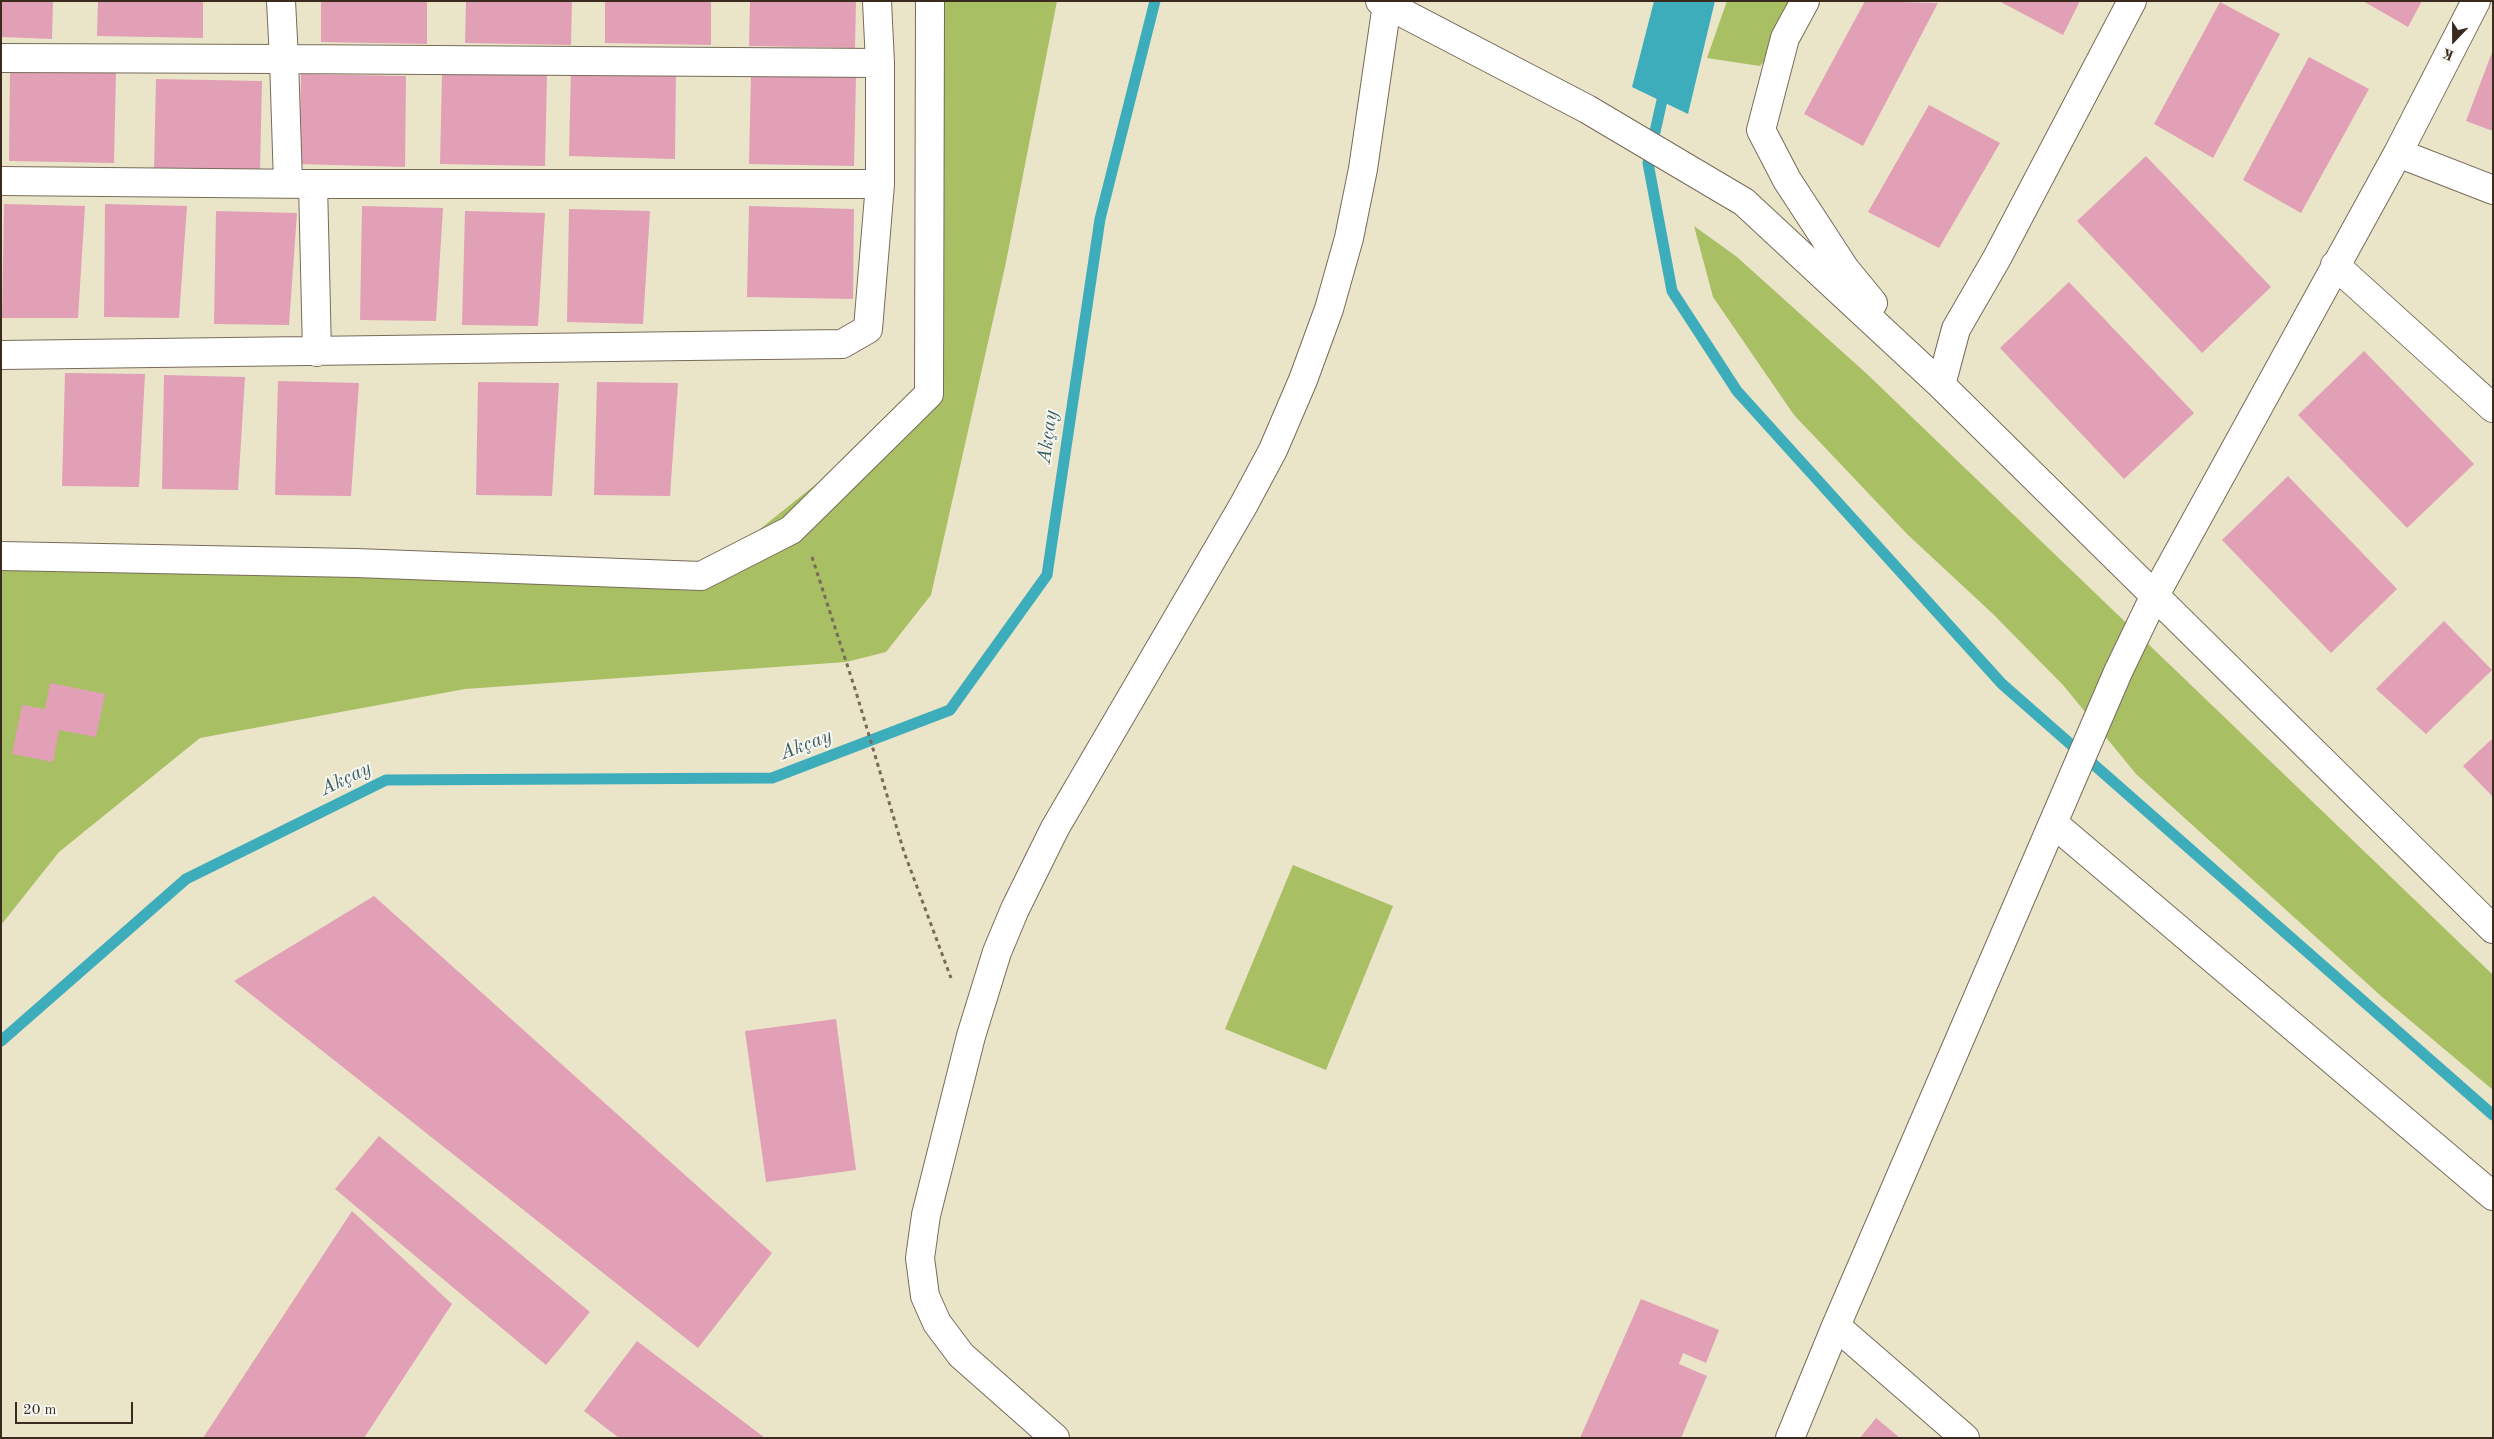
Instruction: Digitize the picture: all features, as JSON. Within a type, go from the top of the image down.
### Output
[{"type":"street","points":[[281,1],[284,59],[300,183],[317,352]]},
{"type":"street","points":[[1,355],[842,344],[868,329],[880,184],[880,63],[876,1]]},
{"type":"street","points":[[1,556],[356,563],[701,576],[791,530],[929,394],[930,1]]},
{"type":"street","points":[[1805,1],[1785,38],[1761,130],[1787,180],[1845,268],[1941,385]]},
{"type":"street","points":[[1941,385],[1956,329],[2001,250],[2132,1]]},
{"type":"street","points":[[1790,1438],[1836,1326],[2118,672],[2155,595],[2398,153],[2476,1]]},
{"type":"street","points":[[1054,1438],[961,1355],[937,1323],[925,1296],[920,1258],[926,1215],[971,1036],[997,952],[1015,909],[1068,804],[1243,506],[1273,450],[1303,380],[1329,309],[1349,238],[1363,169],[1384,3],[1587,109],[1744,202],[1941,385],[2493,929]]},
{"type":"street","points":[[1,58],[880,63]]},
{"type":"street","points":[[2398,153],[2493,190]]},
{"type":"street","points":[[1,181],[880,184]]},
{"type":"street","points":[[2335,265],[2493,408]]},
{"type":"street","points":[[2053,823],[2493,1196]]},
{"type":"street","points":[[1836,1326],[1965,1438]]},
{"type":"path","points":[[800,521],[856,692],[904,852],[952,981]]},
{"type":"green space","points":[[930,1],[1057,1],[1005,267],[931,595],[886,652],[846,662],[465,689],[200,738],[59,852],[1,925],[1,556],[701,576],[929,394]]},
{"type":"green space","points":[[1727,1],[1805,1],[1785,38],[1760,66],[1707,58]]},
{"type":"green space","points":[[1694,226],[1737,257],[1867,374],[2493,975],[2493,1090],[2381,996],[2136,774],[2063,685],[1993,614],[1907,534],[1794,415],[1713,297]]},
{"type":"green space","points":[[1293,865],[1393,906],[1326,1070],[1225,1029]]},
{"type":"water","points":[[1654,1],[1715,1],[1688,114],[1632,87]]},
{"type":"building","points":[[1,1],[53,1],[52,39],[1,37]]},
{"type":"building","points":[[98,1],[203,1],[203,38],[97,36]]},
{"type":"building","points":[[321,1],[427,1],[427,44],[321,42]]},
{"type":"building","points":[[466,1],[572,1],[571,45],[465,43]]},
{"type":"building","points":[[605,1],[711,1],[711,45],[605,43]]},
{"type":"building","points":[[750,1],[856,1],[855,48],[749,46]]},
{"type":"building","points":[[1865,1],[1938,3],[1863,146],[1804,114]]},
{"type":"building","points":[[1999,1],[2080,1],[2063,35]]},
{"type":"building","points":[[2363,1],[2422,1],[2408,27]]},
{"type":"building","points":[[2220,2],[2280,34],[2213,158],[2154,124]]},
{"type":"building","points":[[2493,50],[2493,131],[2466,121]]},
{"type":"building","points":[[2309,57],[2369,89],[2301,213],[2243,180]]},
{"type":"building","points":[[571,65],[676,68],[675,159],[569,156]]},
{"type":"building","points":[[10,70],[116,72],[114,163],[9,161]]},
{"type":"building","points":[[751,73],[856,76],[854,166],[749,164]]},
{"type":"building","points":[[301,74],[406,76],[405,167],[299,164]]},
{"type":"building","points":[[442,74],[547,75],[545,166],[440,164]]},
{"type":"building","points":[[156,79],[262,81],[260,172],[154,170]]},
{"type":"building","points":[[1929,105],[2000,143],[1939,248],[1868,212]]},
{"type":"building","points":[[2146,156],[2271,287],[2202,353],[2077,221]]},
{"type":"building","points":[[4,204],[85,206],[78,318],[2,318]]},
{"type":"building","points":[[105,204],[187,206],[179,318],[104,317]]},
{"type":"building","points":[[362,206],[443,208],[436,321],[360,320]]},
{"type":"building","points":[[749,206],[854,209],[853,299],[747,297]]},
{"type":"building","points":[[569,209],[650,211],[643,324],[567,322]]},
{"type":"building","points":[[216,211],[297,213],[289,325],[214,324]]},
{"type":"building","points":[[465,211],[545,213],[538,326],[462,325]]},
{"type":"building","points":[[2069,282],[2194,413],[2124,479],[2000,348]]},
{"type":"building","points":[[2364,351],[2474,464],[2407,528],[2298,415]]},
{"type":"building","points":[[65,373],[145,374],[139,487],[62,486]]},
{"type":"building","points":[[164,375],[245,377],[238,490],[162,489]]},
{"type":"building","points":[[278,381],[359,383],[351,496],[275,495]]},
{"type":"building","points":[[478,382],[559,383],[552,496],[476,495]]},
{"type":"building","points":[[597,382],[678,383],[670,496],[594,495]]},
{"type":"building","points":[[2288,476],[2397,589],[2331,653],[2222,540]]},
{"type":"building","points":[[2444,621],[2492,670],[2426,734],[2376,689]]},
{"type":"building","points":[[50,683],[105,694],[96,737],[59,730],[53,762],[12,754],[22,705],[45,709]]},
{"type":"building","points":[[2493,738],[2493,797],[2463,766]]},
{"type":"building","points":[[374,896],[772,1253],[698,1348],[234,981]]},
{"type":"building","points":[[836,1019],[856,1170],[766,1182],[745,1031]]},
{"type":"building","points":[[379,1136],[590,1312],[546,1365],[335,1189]]},
{"type":"building","points":[[352,1211],[452,1304],[364,1438],[203,1438]]},
{"type":"building","points":[[1641,1299],[1719,1330],[1706,1363],[1683,1353],[1679,1364],[1707,1376],[1681,1438],[1580,1438]]},
{"type":"building","points":[[637,1341],[765,1438],[619,1438],[584,1411]]},
{"type":"building","points":[[1876,1418],[1900,1438],[1860,1438]]},
{"type":"waterway","name":"Akçay","points":[[1,1041],[186,879],[386,780],[772,778],[950,710],[1047,575],[1100,219],[1155,1]]},
{"type":"waterway","points":[[1665,87],[1648,163],[1672,291],[1737,391],[2002,684],[2493,1115]]}]
